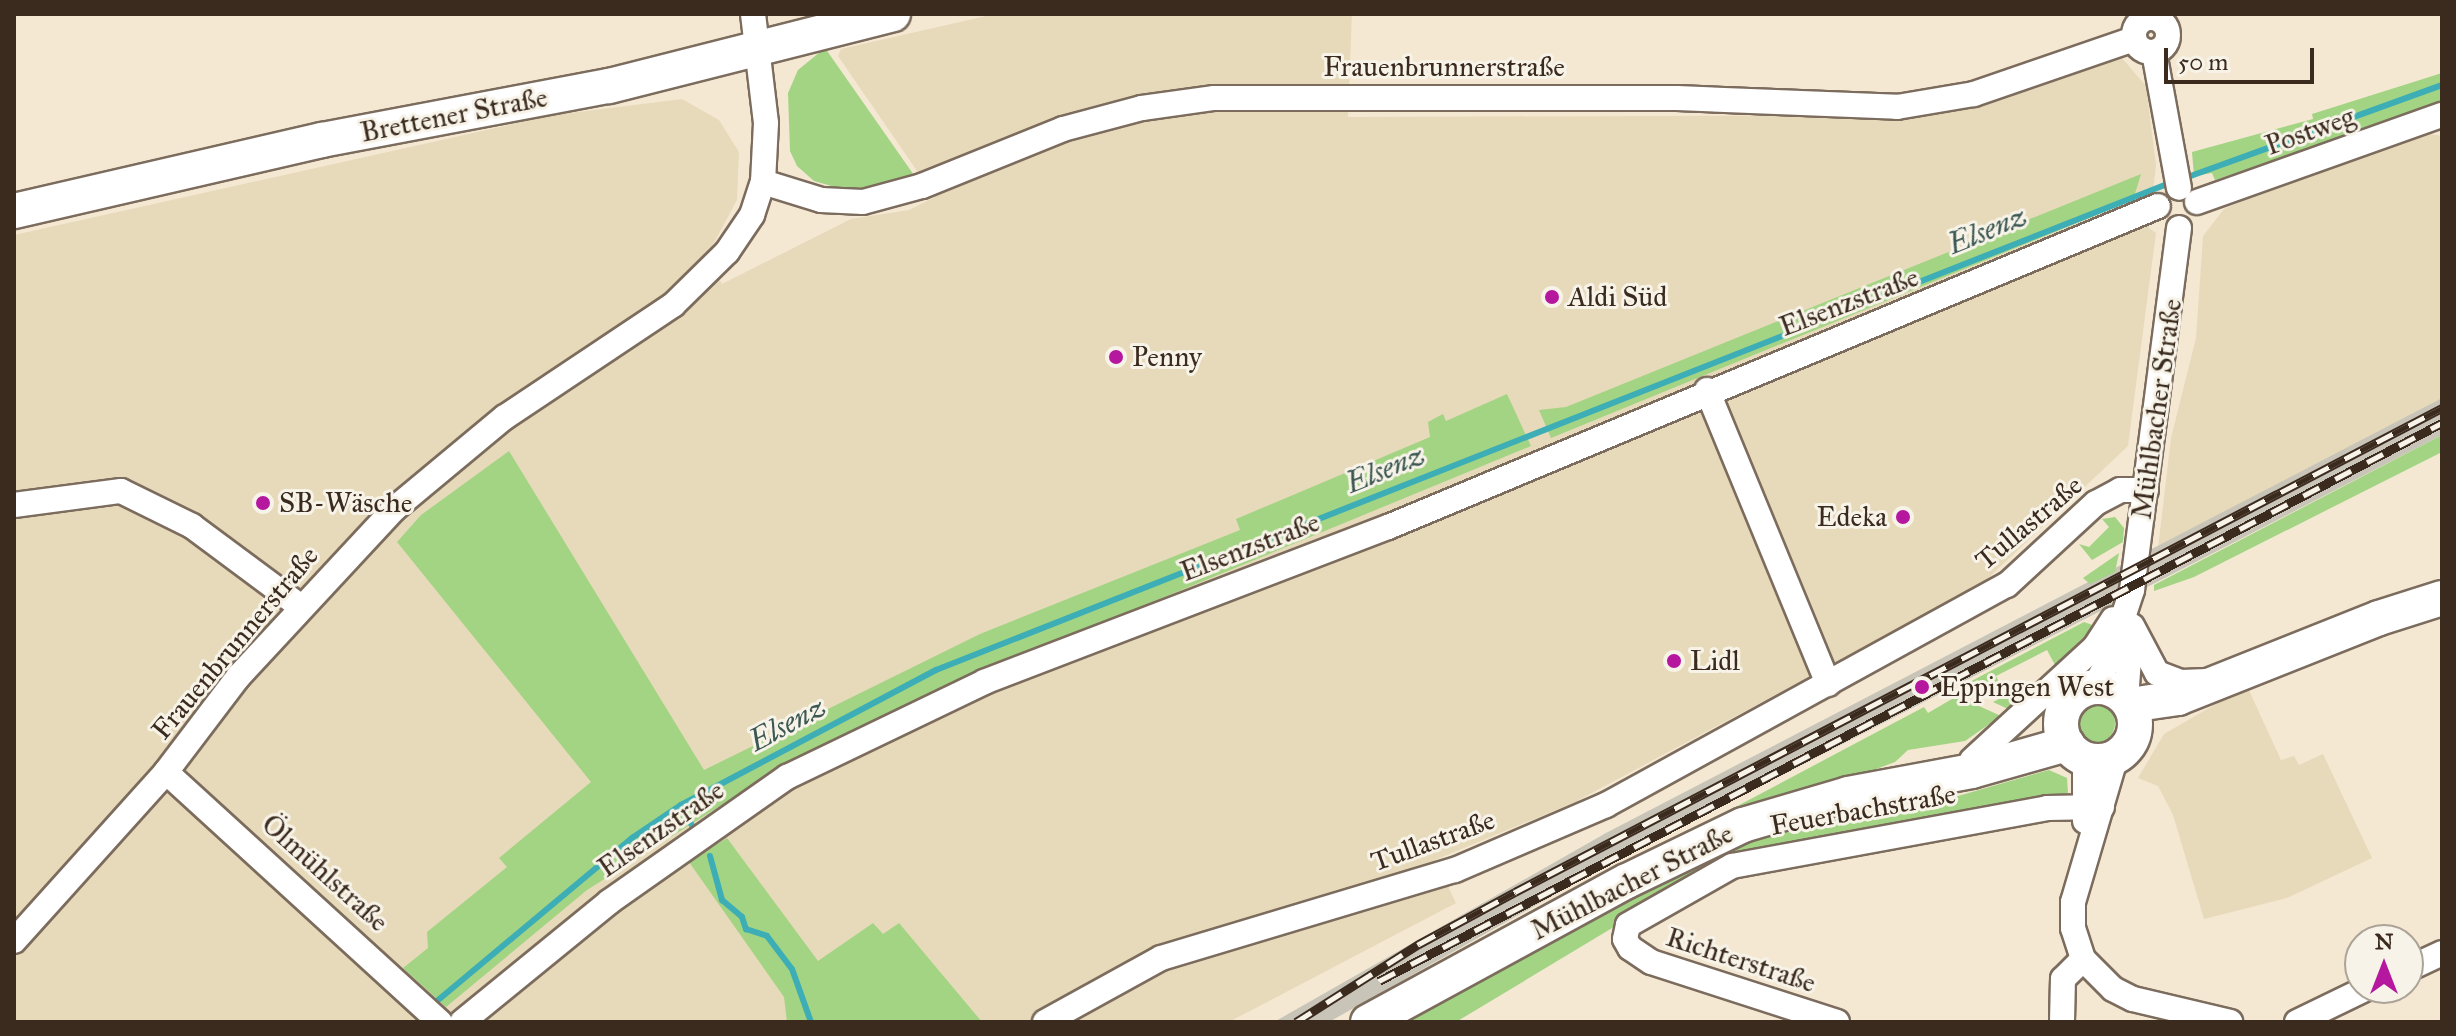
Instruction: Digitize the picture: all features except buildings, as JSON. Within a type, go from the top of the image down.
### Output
[{"type":"street","name":"Brettener Straße","points":[[14,211],[322,140],[609,86],[755,31],[893,14]]},
{"type":"street","name":"Frauenbrunnerstraße","points":[[14,941],[166,772],[301,607],[394,509],[515,410],[618,345],[706,275],[752,215],[763,182],[766,123],[755,31]]},
{"type":"street","name":"Frauenbrunnerstraße","points":[[763,182],[821,200],[863,202],[922,186],[1063,129],[1142,108],[1214,98],[1677,98],[1897,107],[1974,94],[2145,31]]},
{"type":"street","points":[[2145,31],[2173,154],[2188,195],[2195,219],[2179,228],[2166,224],[2158,206],[2163,195],[2188,195]]},
{"type":"street","name":"Postweg","points":[[2188,195],[2442,115]]},
{"type":"street","name":"Elsenzstraße","points":[[462,1022],[609,902],[787,777],[984,682],[1388,527],[1707,390],[2158,206]]},
{"type":"street","name":"Mühlbacher Straße","points":[[2128,702],[2132,590],[2179,228]]},
{"type":"street","points":[[1707,390],[1828,684]]},
{"type":"street","name":"Tullastraße","points":[[1045,1022],[1161,958],[1455,870],[1606,805],[2007,585],[2096,503],[2120,490],[2146,490]]},
{"type":"street","points":[[14,505],[121,491],[192,526],[301,607]]},
{"type":"street","name":"Mühlbacher Straße","points":[[2094,687],[2109,660],[2132,590]]},
{"type":"street","name":"Mühlbacher Straße","points":[[1972,760],[2095,647],[2132,590]]},
{"type":"street","points":[[2128,702],[2178,698],[2442,598]]},
{"type":"street","name":"Mühlbacher Straße","points":[[2132,626],[2157,673],[2181,682],[2218,681]]},
{"type":"street","points":[[2092,744],[2277,660]]},
{"type":"street","points":[[2092,744],[2135,722],[2128,702],[2111,689],[2094,687],[2071,698],[2092,744],[2094,807],[2086,855],[2073,902],[2073,928],[2083,959],[2113,989],[2133,999],[2230,1022]]},
{"type":"street","name":"Mühlbacher Straße","points":[[1910,781],[1972,760],[2092,744]]},
{"type":"street","name":"Mühlbacher Straße","points":[[1368,1022],[1694,847],[1796,807],[2092,744]]},
{"type":"street","name":"Ölmühlstraße","points":[[166,772],[408,988],[436,1017]]},
{"type":"street","name":"Feuerbachstraße","points":[[1630,948],[1626,931],[1634,919],[1732,866],[1962,822],[2094,807]]},
{"type":"street","name":"Richterstraße","points":[[1630,948],[1651,962],[1719,987],[1837,1022]]},
{"type":"street","points":[[2062,1022],[2063,979],[2083,959]]},
{"type":"street","points":[[2297,1022],[2344,999]]},
{"type":"shaded area","points":[[995,14],[1352,14],[1348,117],[1915,115],[2001,100],[2122,58],[2146,86],[2156,165],[2149,228],[2156,233],[2128,446],[1982,584],[1575,802],[1435,860],[1456,903],[1229,1022],[14,1022],[14,235],[554,115],[682,99],[719,120],[739,152],[737,200],[706,258],[722,284],[851,219],[909,210],[935,197],[838,56],[841,49]]},
{"type":"shaded area","points":[[2430,134],[2442,136],[2442,398],[2158,548],[2171,438],[2196,338],[2203,236],[2224,209],[2301,176]]},
{"type":"shaded area","points":[[2442,398],[2442,435],[1600,869],[1329,1022],[1274,1022],[1606,833]]},
{"type":"shaded area","points":[[2247,686],[2281,760],[2294,756],[2299,765],[2323,754],[2372,858],[2287,898],[2204,919],[2173,815],[2158,786],[2138,778],[2164,734]]},
{"type":"green space","points":[[825,48],[916,178],[859,194],[814,181],[797,166],[790,151],[788,93],[798,70]]},
{"type":"green space","points":[[2442,73],[2442,103],[2215,180],[2212,173],[2194,176],[2192,152],[2313,119],[2312,114]]},
{"type":"green space","points":[[2141,174],[2133,200],[1551,438],[1539,410],[1566,407]]},
{"type":"green space","points":[[1507,394],[1531,446],[941,689],[797,757],[587,890],[446,1007],[403,968],[428,948],[427,932],[507,867],[499,858],[591,782],[397,542],[421,515],[509,451],[704,770],[980,634],[1240,530],[1236,519],[1430,437],[1428,422],[1443,414],[1446,421]]},
{"type":"green space","points":[[2442,435],[2442,452],[2194,577],[2154,591],[2154,585]]},
{"type":"green space","points":[[2115,517],[2124,528],[2123,542],[2092,560],[2079,544],[2089,547],[2109,527],[2102,519]]},
{"type":"green space","points":[[2119,553],[2115,572],[2090,584],[2083,578]]},
{"type":"green space","points":[[2084,622],[2095,626],[2055,665],[2047,650],[1996,676],[2002,688],[1984,698],[1960,687]]},
{"type":"green space","points":[[2030,683],[2008,709],[1993,702]]},
{"type":"green space","points":[[1957,696],[2001,716],[1965,741],[1908,750],[1895,762],[1645,855],[1924,707],[1928,713]]},
{"type":"green space","points":[[2095,703],[2109,709],[2115,723],[2109,737],[2095,743],[2081,737],[2075,723],[2081,709]]},
{"type":"green space","points":[[2049,770],[2067,778],[2068,793],[1712,868],[1456,1022],[1398,1022],[1508,958],[1757,832],[1923,806]]},
{"type":"green space","points":[[727,838],[818,961],[873,923],[883,934],[899,923],[982,1022],[787,1022],[784,997],[689,862]]},
{"type":"waterway","name":"Elsenz","points":[[2185,178],[2442,85]]},
{"type":"waterway","name":"Elsenz","points":[[431,1006],[632,838],[681,805],[936,670],[2170,183]]},
{"type":"waterway","points":[[681,805],[693,828]]},
{"type":"waterway","points":[[710,856],[722,900],[742,917],[746,929],[767,936],[792,969],[811,1022]]},
{"type":"railway","points":[[1296,1022],[1419,944],[1515,892],[2442,408]]},
{"type":"railway","points":[[1379,981],[2442,423]]},
{"type":"place","name":"Aldi Süd","points":[[1552,297]]},
{"type":"place","name":"Penny","points":[[1116,357]]},
{"type":"place","name":"SB-Wäsche","points":[[263,503]]},
{"type":"place","name":"Edeka","points":[[1903,517]]},
{"type":"place","name":"Lidl","points":[[1674,661]]},
{"type":"place","name":"Eppingen West","points":[[1922,687]]}]
